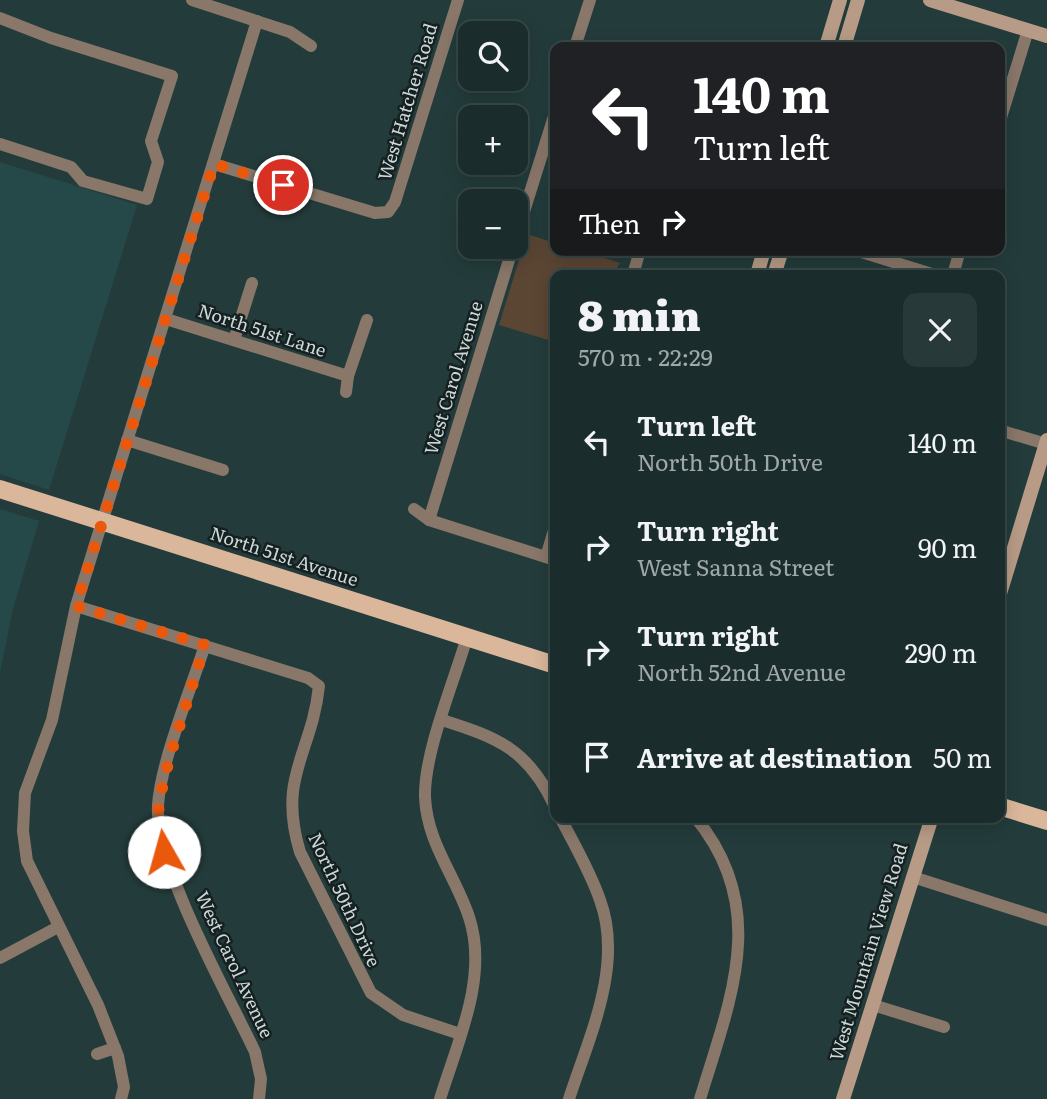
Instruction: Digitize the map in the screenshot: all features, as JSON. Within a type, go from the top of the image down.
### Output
[{"type":"main road","name":"North 51st Avenue","points":[[0,489],[550,663]]},
{"type":"main road","points":[[1005,808],[1047,821]]},
{"type":"street","points":[[192,0],[290,32],[311,46]]},
{"type":"street","name":"West Hatcher Road","points":[[214,164],[375,213],[388,212],[395,202],[458,0]]},
{"type":"street","points":[[577,42],[590,0]]},
{"type":"street","points":[[827,42],[840,0]]},
{"type":"street","points":[[845,42],[858,0]]},
{"type":"street","points":[[930,0],[1047,36]]},
{"type":"street","points":[[0,18],[51,38],[172,76],[151,141],[158,162],[146,199],[83,181],[71,167],[0,144]]},
{"type":"street","points":[[121,1099],[124,1087],[115,1048],[99,1005],[58,928],[27,861],[23,831],[25,793],[52,720],[76,606],[257,20]]},
{"type":"street","points":[[1005,105],[1028,30]]},
{"type":"street","points":[[528,199],[550,129]]},
{"type":"street","points":[[874,256],[919,270]]},
{"type":"street","name":"West Carol Avenue","points":[[429,520],[509,259]]},
{"type":"street","points":[[234,340],[252,283]]},
{"type":"street","name":"North 51st Lane","points":[[166,318],[348,376]]},
{"type":"street","points":[[346,392],[348,376],[367,320]]},
{"type":"street","points":[[1005,432],[1046,442],[1005,577]]},
{"type":"street","points":[[127,440],[223,470]]},
{"type":"street","points":[[414,509],[429,520],[550,558]]},
{"type":"street","name":"North 50th Drive","points":[[76,606],[308,678],[319,687],[290,795],[292,828],[300,852],[371,993],[402,1015],[460,1034]]},
{"type":"street","points":[[440,1099],[474,985],[474,939],[470,919],[431,834],[425,796],[427,775],[467,637]]},
{"type":"street","name":"West Carol Avenue","points":[[205,645],[170,756],[158,805],[162,840],[182,897],[256,1052],[261,1079],[259,1099]]},
{"type":"street","points":[[442,720],[486,734],[517,751],[537,774],[550,795]]},
{"type":"street","points":[[562,823],[601,901],[609,943],[597,1010],[569,1099]]},
{"type":"street","points":[[700,1099],[736,979],[744,934],[733,889],[702,823]]},
{"type":"street","name":"West Mountain View Road","points":[[843,1099],[930,823]]},
{"type":"street","points":[[913,877],[1047,920]]},
{"type":"street","points":[[0,958],[58,928]]},
{"type":"street","points":[[873,1005],[943,1027]]},
{"type":"street","points":[[97,1054],[115,1048]]},
{"type":"shaded area","points":[[0,162],[137,205],[49,490],[0,474]]},
{"type":"shaded area","points":[[528,234],[550,241],[550,256],[598,256],[620,263],[616,270],[550,270],[550,340],[499,325],[519,259],[528,259]]},
{"type":"shaded area","points":[[0,509],[39,521],[13,609],[0,673]]},
{"type":"route","points":[[164,852],[158,805],[170,756],[205,645],[76,606],[214,164],[283,185]]}]
